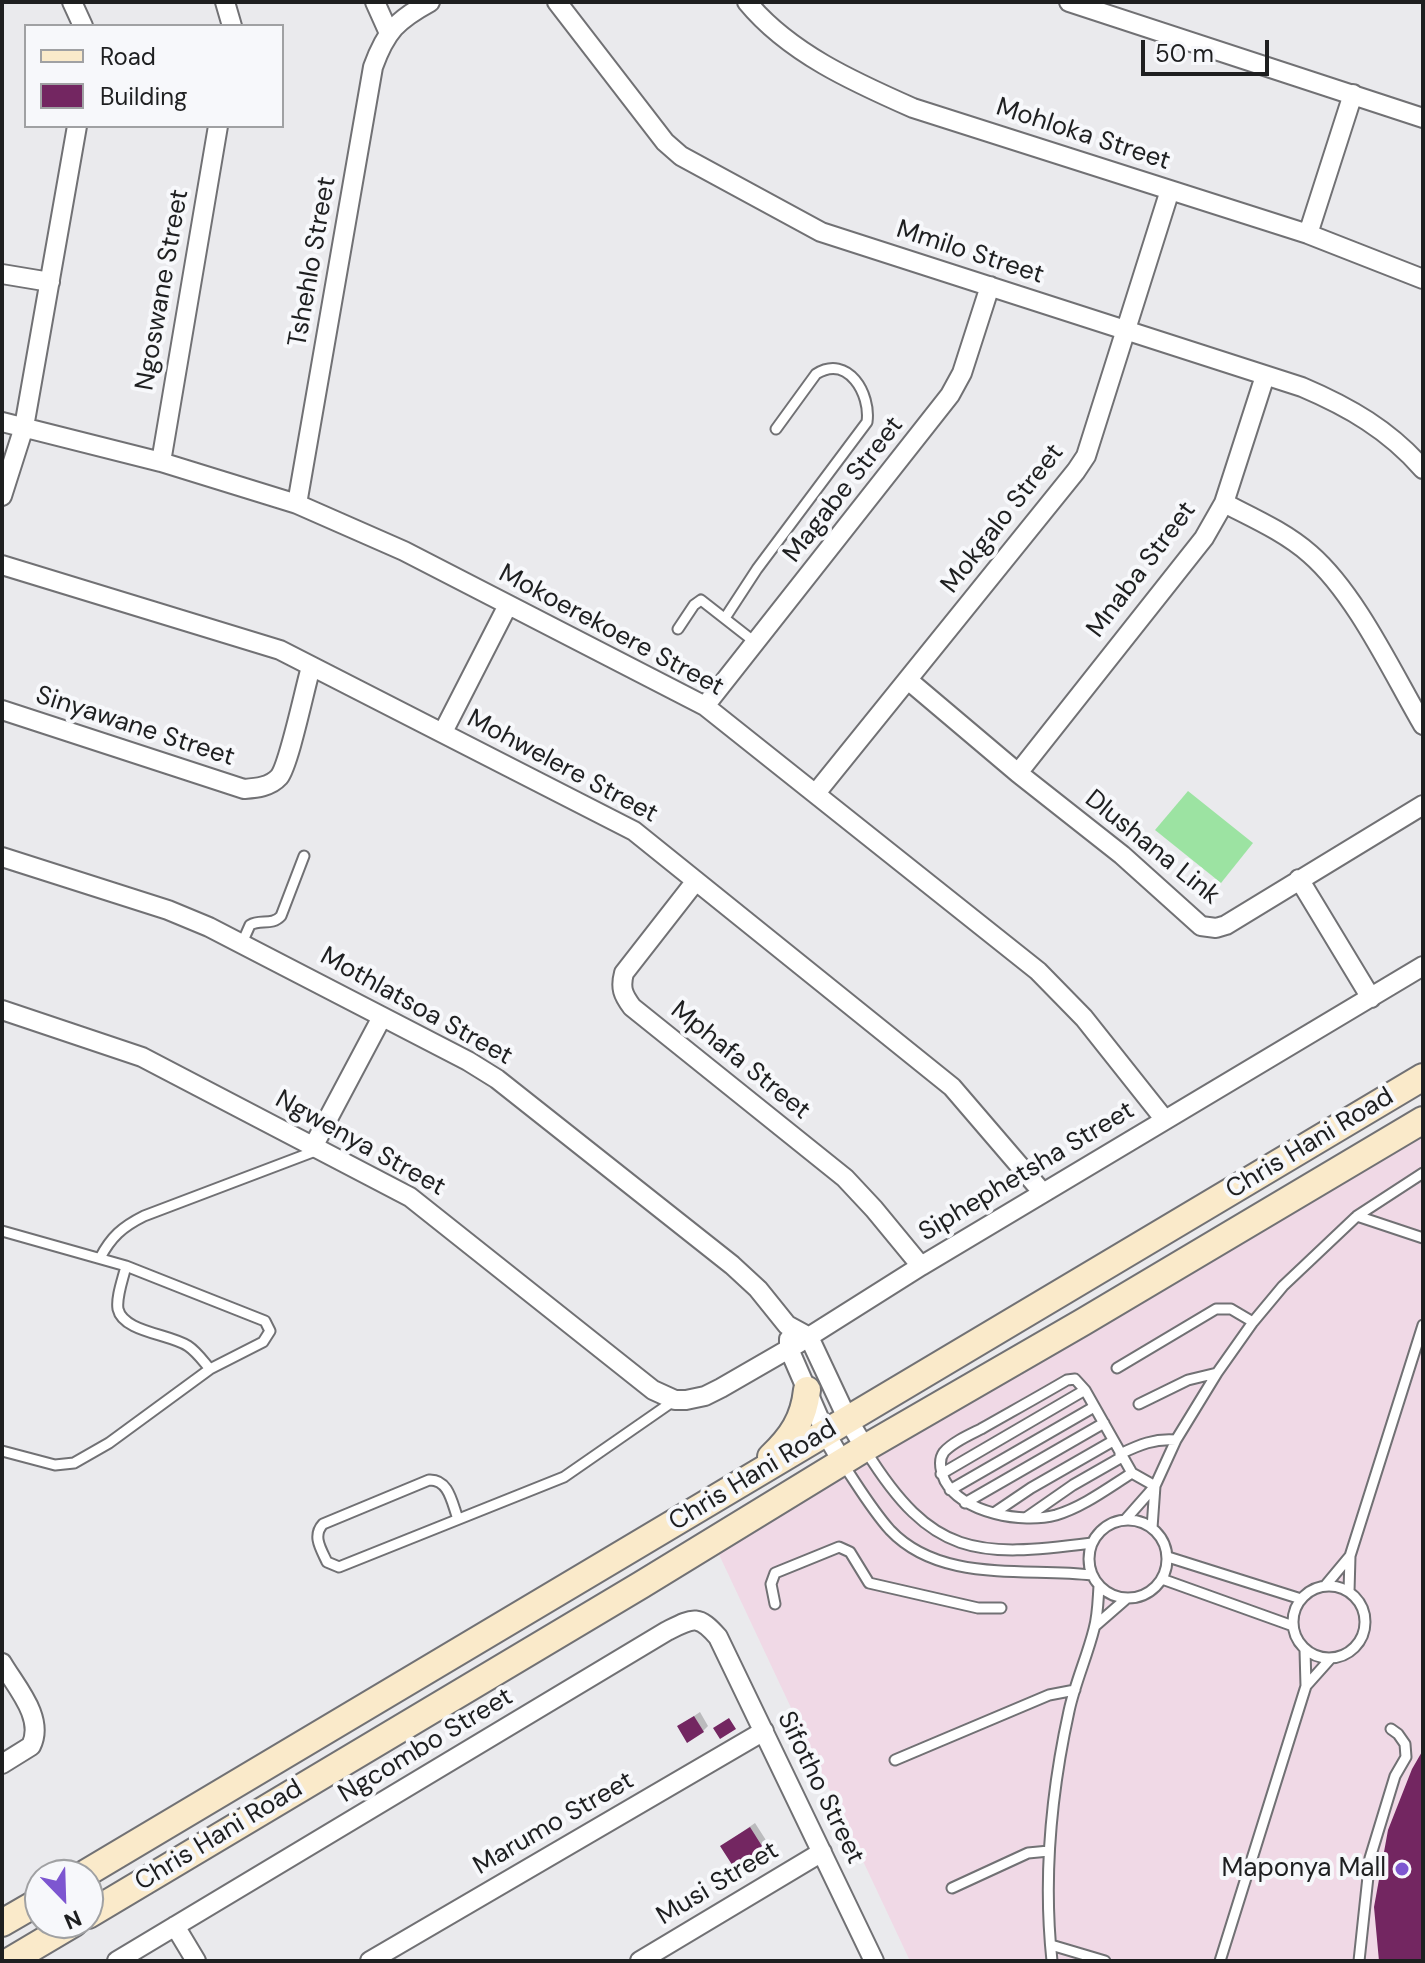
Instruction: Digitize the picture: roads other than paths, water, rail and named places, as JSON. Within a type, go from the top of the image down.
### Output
[{"type":"main road","name":"Chris Hani Road","points":[[104,1862],[1423,1077]]},
{"type":"main road","name":"Chris Hani Road","points":[[104,1905],[865,1448],[1423,1120]]},
{"type":"main road","points":[[755,1475],[795,1431],[803,1415],[807,1390]]},
{"type":"main road","points":[[2,1923],[24,1910]]},
{"type":"main road","points":[[10,1961],[47,1939]]},
{"type":"street","points":[[72,2],[82,24]]},
{"type":"street","points":[[225,2],[231,24]]},
{"type":"street","points":[[375,2],[388,31],[430,2]]},
{"type":"street","name":"Mmilo Street","points":[[557,2],[647,122],[681,156],[821,232],[1302,387],[1343,404],[1391,435],[1423,469]]},
{"type":"street","name":"Mohloka Street","points":[[747,2],[783,37],[814,58],[871,90],[913,108],[1308,234],[1423,279]]},
{"type":"street","points":[[1072,2],[1423,118]]},
{"type":"street","name":"Tshehlo Street","points":[[297,504],[373,67],[388,31]]},
{"type":"street","points":[[1308,234],[1353,94]]},
{"type":"street","points":[[2,496],[24,427],[77,128]]},
{"type":"street","name":"Ngoswane Street","points":[[161,462],[218,128]]},
{"type":"street","name":"Mokgalo Street","points":[[816,793],[1076,471],[1091,441],[1170,190]]},
{"type":"street","points":[[2,274],[50,282]]},
{"type":"street","name":"Magabe Street","points":[[705,706],[950,395],[962,373],[990,286]]},
{"type":"street","name":"Mnaba Street","points":[[1018,773],[1204,538],[1224,503],[1265,376]]},
{"type":"street","name":"Mokoerekoere Street","points":[[2,422],[161,462],[297,504],[404,551],[705,706],[1048,980],[1084,1018],[1165,1120]]},
{"type":"street","points":[[1224,503],[1276,530],[1309,553],[1336,580],[1423,725]]},
{"type":"street","name":"Mohwelere Street","points":[[2,565],[280,650],[634,831],[952,1087],[1043,1193]]},
{"type":"street","points":[[443,732],[508,605]]},
{"type":"street","name":"Sinyawane Street","points":[[2,710],[244,789],[257,788],[270,784],[283,771],[311,667]]},
{"type":"street","name":"Dlushana Link","points":[[908,680],[1122,855],[1201,926],[1216,928],[1226,925],[1423,805]]},
{"type":"street","name":"Mothlatsoa Street","points":[[2,857],[168,910],[242,943],[468,1061],[514,1091],[732,1265],[758,1289],[787,1325],[809,1337]]},
{"type":"street","points":[[1299,879],[1371,998]]},
{"type":"street","name":"Mphafa Street","points":[[695,882],[624,973],[622,990],[626,999],[681,1048],[845,1178],[921,1266]]},
{"type":"street","name":"Siphephetsha Street","points":[[675,1400],[705,1396],[789,1349],[921,1266],[1423,966]]},
{"type":"street","name":"Ngwenya Street","points":[[2,1010],[142,1057],[410,1197],[653,1390],[675,1400]]},
{"type":"street","points":[[318,1147],[382,1017]]},
{"type":"street","points":[[787,1325],[789,1349],[807,1390],[837,1427],[865,1448]]},
{"type":"street","points":[[809,1337],[837,1427],[843,1463]]},
{"type":"street","name":"Ngcombo Street","points":[[117,1961],[667,1631],[696,1619],[704,1622],[718,1637]]},
{"type":"street","name":"Sifotho Street","points":[[718,1637],[874,1961]]},
{"type":"street","points":[[2,1663],[33,1716],[36,1729],[31,1746],[2,1764]]},
{"type":"street","name":"Marumo Street","points":[[370,1961],[764,1731]]},
{"type":"street","name":"Musi Street","points":[[640,1961],[822,1852]]},
{"type":"street","points":[[175,1926],[196,1961]]},
{"type":"lane","points":[[725,618],[766,556],[867,422],[868,401],[850,375],[834,367],[823,369],[816,374],[776,429]]},
{"type":"lane","points":[[678,629],[701,600],[756,643]]},
{"type":"lane","points":[[242,943],[250,925],[273,922],[281,916],[304,856]]},
{"type":"lane","points":[[100,1258],[110,1238],[124,1226],[318,1147]]},
{"type":"lane","points":[[1125,1520],[1155,1486],[1176,1440],[1217,1373],[1283,1286],[1357,1216],[1423,1173]]},
{"type":"lane","points":[[1357,1216],[1423,1238]]},
{"type":"lane","points":[[2,1231],[126,1266],[265,1321],[270,1331],[263,1342],[210,1369],[109,1443],[74,1463],[55,1465],[2,1451]]},
{"type":"lane","points":[[126,1266],[118,1307],[121,1315],[133,1327],[188,1346],[210,1369]]},
{"type":"lane","points":[[1117,1368],[1216,1309],[1231,1309],[1253,1322]]},
{"type":"lane","points":[[1349,1592],[1350,1556],[1423,1325]]},
{"type":"lane","points":[[1139,1404],[1188,1380],[1217,1373]]},
{"type":"lane","points":[[1132,1473],[1069,1510],[1045,1517],[1027,1517],[994,1513],[965,1503],[950,1490],[941,1474],[940,1459],[943,1453],[960,1441],[1067,1380],[1075,1379],[1085,1390],[1132,1473],[1155,1486]]},
{"type":"lane","points":[[941,1474],[1085,1390]]},
{"type":"lane","points":[[458,1519],[444,1483],[438,1479],[429,1480],[323,1524],[317,1537],[327,1562],[339,1567],[564,1477],[675,1400]]},
{"type":"lane","points":[[950,1490],[1094,1407]]},
{"type":"lane","points":[[965,1503],[1104,1423]]},
{"type":"lane","points":[[1027,1517],[1121,1455],[1146,1443],[1176,1440]]},
{"type":"lane","points":[[994,1513],[1113,1441]]},
{"type":"lane","points":[[865,1448],[904,1506],[954,1541],[984,1549],[1014,1551],[1092,1543]]},
{"type":"lane","points":[[843,1463],[891,1531],[911,1546],[939,1559],[980,1570],[1092,1575]]},
{"type":"lane","points":[[1152,1528],[1155,1486]]},
{"type":"lane","points":[[1125,1520],[1152,1528],[1160,1536],[1168,1557],[1162,1579],[1147,1594],[1126,1599],[1116,1597],[1099,1586],[1092,1575],[1089,1554],[1092,1543],[1106,1527],[1125,1520]]},
{"type":"lane","points":[[775,1604],[771,1584],[775,1573],[839,1547],[850,1552],[869,1583],[978,1608],[1001,1608]]},
{"type":"lane","points":[[1325,1586],[1350,1556]]},
{"type":"lane","points":[[1168,1557],[1301,1599]]},
{"type":"lane","points":[[1162,1579],[1293,1626]]},
{"type":"lane","points":[[1052,1961],[1049,1851],[1056,1782],[1075,1690],[1095,1626],[1099,1586]]},
{"type":"lane","points":[[1306,1686],[1331,1658],[1350,1651],[1357,1644],[1365,1626],[1362,1607],[1349,1592],[1325,1586],[1316,1588],[1301,1599],[1296,1607],[1293,1626],[1305,1650],[1313,1655],[1331,1658]]},
{"type":"lane","points":[[1095,1626],[1126,1599]]},
{"type":"lane","points":[[1220,1961],[1306,1686],[1305,1650]]},
{"type":"lane","points":[[895,1760],[1049,1695],[1075,1690]]},
{"type":"lane","points":[[1359,1961],[1370,1858],[1395,1776],[1406,1757],[1405,1744],[1391,1729]]},
{"type":"lane","points":[[952,1888],[1028,1853],[1049,1851]]},
{"type":"lane","points":[[1051,1945],[1105,1961]]},
{"type":"place","name":"Maponya Mall","points":[[1402,1869]]}]
